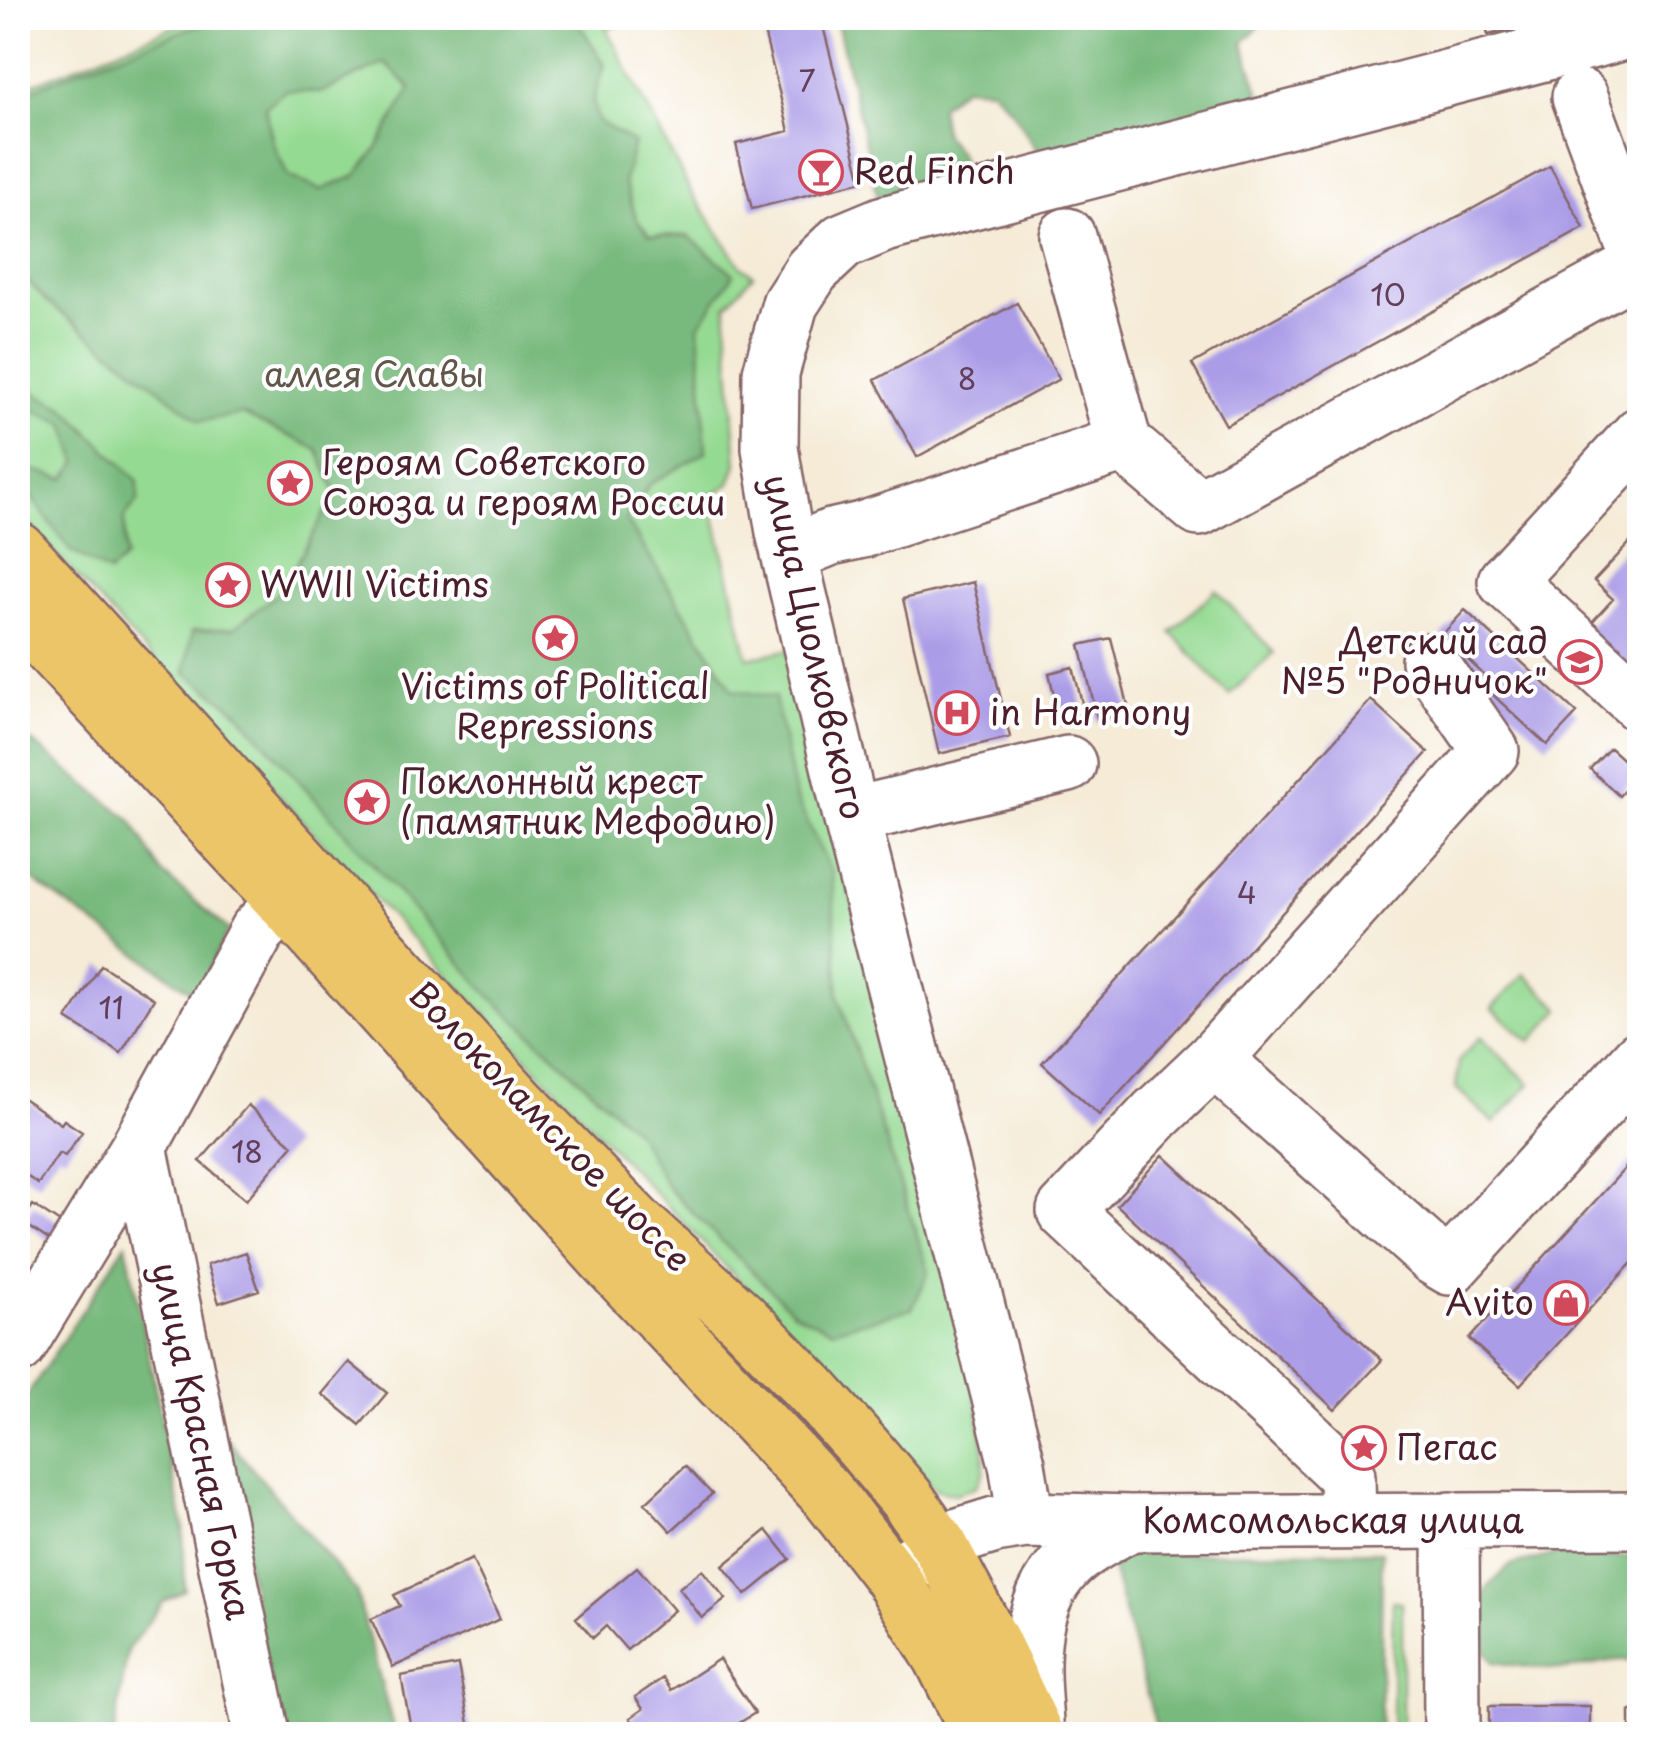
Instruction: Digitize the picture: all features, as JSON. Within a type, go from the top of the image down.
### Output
[{"type":"main road","name":"Волоколамское шоссе","points":[[18,550],[518,1102],[638,1226],[741,1318],[812,1389],[907,1499],[940,1546],[1036,1734]]},
{"type":"main road","name":"Волоколамское шоссе","points":[[18,612],[608,1261],[828,1495],[892,1576],[942,1658],[980,1734]]},
{"type":"street","name":"улица Циолковского","points":[[1026,1520],[1017,1464],[851,816],[789,554],[770,448],[770,373],[790,304],[812,270],[843,241],[884,224],[1502,39],[1640,28]]},
{"type":"street","points":[[1067,236],[1124,444],[1198,508],[1640,262],[1580,96]]},
{"type":"street","points":[[1640,435],[1506,581],[1640,704]]},
{"type":"street","points":[[789,554],[831,537],[1124,444]]},
{"type":"street","points":[[1348,1522],[1347,1476],[1065,1211],[1214,1058],[1492,751],[1429,661]]},
{"type":"street","points":[[851,816],[1068,764]]},
{"type":"street","points":[[18,1346],[139,1147],[258,931],[284,902]]},
{"type":"street","points":[[1214,1058],[1435,1258],[1450,1267],[1640,1059]]},
{"type":"street","name":"улица Красная Горка","points":[[139,1147],[262,1734]]},
{"type":"street","name":"Комсомольская улица","points":[[892,1576],[956,1537],[1026,1520],[1640,1520]]},
{"type":"street","points":[[1451,1520],[1452,1734]]},
{"type":"street","points":[[1036,1734],[1032,1665],[1033,1634],[1040,1604],[1062,1569],[1078,1554],[1130,1523]]},
{"type":"green space","name":"аллея Славы","points":[[195,18],[655,18],[606,28],[691,192],[740,265],[753,275],[726,306],[737,464],[730,484],[710,496],[748,658],[788,650],[973,1378],[984,1450],[984,1471],[977,1486],[955,1494],[935,1489],[371,895],[18,513],[18,90]]},
{"type":"green space","name":"аллея Славы","points":[[217,18],[575,18],[605,64],[593,102],[598,121],[634,143],[624,182],[637,220],[650,235],[688,236],[734,274],[699,325],[706,452],[650,484],[626,519],[733,690],[775,697],[795,796],[832,874],[839,998],[929,1272],[912,1309],[831,1330],[793,1312],[668,1188],[635,1130],[492,998],[237,711],[185,672],[192,631],[234,628],[282,590],[336,492],[317,449],[242,414],[200,421],[46,301],[18,270],[18,96]],"holes":[[[385,63],[411,88],[376,150],[354,177],[321,190],[288,176],[273,143],[265,107],[286,90],[320,93]]]},
{"type":"green space","points":[[836,18],[1294,18],[1263,22],[1243,43],[1261,97],[1042,158],[1012,111],[991,89],[963,87],[940,106],[944,134],[961,156],[963,183],[878,199]]},
{"type":"green space","points":[[18,380],[64,407],[138,481],[138,501],[124,518],[125,558],[109,573],[71,551],[18,485],[18,458],[27,468],[65,479],[78,462],[65,424],[18,404]]},
{"type":"green space","points":[[1216,590],[1274,653],[1229,695],[1171,632]]},
{"type":"green space","points":[[18,731],[132,821],[161,872],[229,930],[196,995],[18,870]]},
{"type":"green space","points":[[1524,974],[1561,1009],[1530,1042],[1492,1008]]},
{"type":"green space","points":[[1480,1037],[1530,1084],[1494,1123],[1456,1088],[1459,1060]]},
{"type":"green space","points":[[126,1244],[183,1524],[185,1590],[164,1601],[128,1649],[114,1734],[18,1734],[18,1409]]},
{"type":"green space","points":[[222,1433],[356,1591],[395,1734],[279,1734]]},
{"type":"green space","points":[[1382,1551],[1380,1734],[1156,1734],[1113,1572],[1115,1554]]},
{"type":"green space","points":[[1564,1552],[1593,1557],[1639,1556],[1639,1662],[1612,1661],[1566,1669],[1520,1666],[1493,1662],[1478,1640],[1479,1612],[1487,1588],[1510,1566]]},
{"type":"green space","points":[[1393,1601],[1402,1602],[1402,1734],[1392,1734]]},
{"type":"building","points":[[18,18],[28,48],[18,51]]},
{"type":"building","points":[[821,18],[862,181],[752,209],[736,144],[789,131],[764,32]]},
{"type":"building","points":[[1483,18],[1510,18],[1513,29],[1488,35]]},
{"type":"building","points":[[1550,166],[1584,228],[1226,425],[1192,364]]},
{"type":"building","points":[[1017,303],[1059,379],[917,457],[875,380]]},
{"type":"building","points":[[1640,532],[1640,686],[1582,633],[1613,599],[1594,581]]},
{"type":"building","points":[[973,582],[1010,737],[939,754],[903,599]]},
{"type":"building","points":[[1465,610],[1577,713],[1547,745],[1478,681],[1484,675],[1442,635]]},
{"type":"building","points":[[1111,638],[1130,713],[1098,721],[1080,645]]},
{"type":"building","points":[[1073,667],[1086,719],[1061,725],[1049,673]]},
{"type":"building","points":[[1371,700],[1428,752],[1099,1115],[1042,1063]]},
{"type":"building","points":[[1610,748],[1639,774],[1619,796],[1590,769]]},
{"type":"building","points":[[101,965],[154,999],[121,1053],[67,1019]]},
{"type":"building","points":[[18,1095],[61,1124],[64,1120],[82,1132],[65,1156],[59,1153],[38,1184],[18,1170]]},
{"type":"building","points":[[248,1105],[293,1145],[246,1200],[200,1161]]},
{"type":"building","points":[[1640,1152],[1640,1254],[1520,1385],[1469,1339]]},
{"type":"building","points":[[1163,1155],[1382,1360],[1335,1410],[1117,1205]]},
{"type":"building","points":[[33,1205],[63,1225],[52,1242],[22,1222]]},
{"type":"building","points":[[246,1252],[259,1290],[219,1303],[207,1265]]},
{"type":"building","points":[[349,1362],[387,1393],[360,1425],[322,1394]]},
{"type":"building","points":[[685,1466],[712,1494],[671,1531],[645,1503]]},
{"type":"building","points":[[767,1530],[790,1559],[746,1595],[723,1566]]},
{"type":"building","points":[[472,1559],[500,1619],[393,1667],[371,1619],[400,1606],[394,1595]]},
{"type":"building","points":[[637,1567],[674,1610],[627,1650],[606,1626],[593,1638],[576,1618]]},
{"type":"building","points":[[702,1570],[726,1599],[702,1618],[679,1588]]},
{"type":"building","points":[[719,1659],[755,1713],[722,1734],[642,1734],[630,1718],[643,1709],[635,1697],[663,1678],[671,1690]]},
{"type":"building","points":[[458,1665],[471,1734],[412,1734],[401,1676]]},
{"type":"building","points":[[1489,1706],[1590,1706],[1590,1734],[1489,1734]]},
{"type":"building","points":[[1630,1711],[1640,1711],[1640,1734],[1630,1734]]},
{"type":"place","name":"Red Finch","points":[[821,172]]},
{"type":"place","name":"Героям Советского Союза и героям России","points":[[290,483]]},
{"type":"place","name":"WWII Victims","points":[[228,585]]},
{"type":"place","name":"Victims of Political Repressions","points":[[555,638]]},
{"type":"place","name":"Детский сад №5 \"Родничок\"","points":[[1580,662]]},
{"type":"place","name":"in Harmony","points":[[957,713]]},
{"type":"place","name":"Поклонный крест (памятник Мефодию)","points":[[367,802]]},
{"type":"place","name":"Avito","points":[[1566,1303]]},
{"type":"place","name":"Пегас","points":[[1364,1448]]}]
